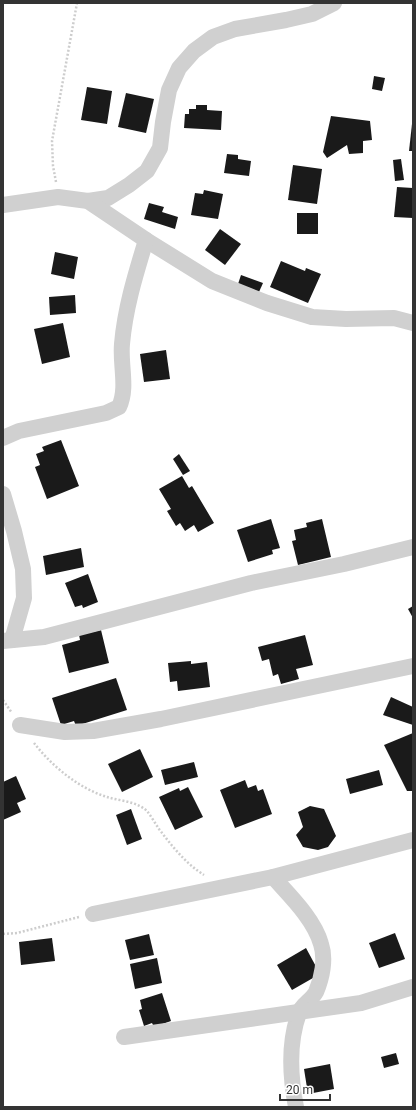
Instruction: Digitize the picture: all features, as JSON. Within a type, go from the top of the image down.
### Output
[{"type":"street","points":[[3,205],[58,196],[88,201],[108,198],[129,185],[147,171],[160,148],[162,122],[169,90],[179,68],[194,52],[213,37],[235,29],[305,16],[334,3]]},
{"type":"street","points":[[88,201],[146,240],[212,281],[267,303],[312,317],[346,319],[394,318],[413,323]]},
{"type":"street","points":[[3,438],[19,431],[106,413],[119,407],[123,398],[122,344],[132,288],[146,240]]},
{"type":"street","points":[[3,494],[23,569],[24,598],[8,640],[44,637],[251,583],[344,564],[413,547]]},
{"type":"street","points":[[20,725],[65,732],[93,731],[161,719],[413,666]]},
{"type":"street","points":[[93,914],[273,877],[413,840]]},
{"type":"street","points":[[273,877],[312,925],[322,944],[322,974],[315,993],[299,1012],[291,1048],[290,1070],[296,1107]]},
{"type":"street","points":[[124,1037],[361,1003],[413,987]]},
{"type":"path","points":[[58,196],[53,166],[52,141],[77,3]]},
{"type":"path","points":[[3,700],[41,753],[52,764],[76,781],[107,797],[126,801],[139,806],[146,811],[189,864],[224,888]]},
{"type":"path","points":[[3,934],[17,933],[93,914]]},
{"type":"building","points":[[374,76],[385,78],[382,91],[372,89]]},
{"type":"building","points":[[87,87],[112,91],[107,124],[81,120]]},
{"type":"building","points":[[126,93],[154,99],[146,133],[118,127]]},
{"type":"building","points":[[196,105],[207,105],[207,110],[222,111],[221,130],[184,128],[185,114],[189,114],[189,109],[196,109]]},
{"type":"building","points":[[331,116],[370,121],[372,140],[363,141],[363,153],[349,154],[347,145],[327,158],[323,152]]},
{"type":"building","points":[[412,124],[413,151],[409,151]]},
{"type":"building","points":[[227,154],[238,155],[238,159],[251,161],[249,176],[224,173]]},
{"type":"building","points":[[401,159],[404,180],[395,181],[393,160]]},
{"type":"building","points":[[293,165],[322,169],[317,204],[288,200]]},
{"type":"building","points":[[397,187],[413,188],[413,218],[394,217]]},
{"type":"building","points":[[204,190],[223,194],[218,219],[191,215],[195,193],[203,194]]},
{"type":"building","points":[[149,203],[164,207],[162,212],[178,217],[175,229],[144,219]]},
{"type":"building","points":[[297,213],[318,213],[318,234],[297,234]]},
{"type":"building","points":[[220,229],[241,244],[225,265],[205,250]]},
{"type":"building","points":[[55,252],[78,257],[74,279],[51,274]]},
{"type":"building","points":[[281,261],[305,271],[306,268],[321,274],[308,303],[270,287]]},
{"type":"building","points":[[241,275],[263,283],[259,292],[238,284]]},
{"type":"building","points":[[75,295],[76,313],[50,315],[49,297]]},
{"type":"building","points":[[63,323],[70,357],[42,364],[34,329]]},
{"type":"building","points":[[166,350],[170,379],[144,382],[140,354]]},
{"type":"building","points":[[61,440],[79,486],[47,499],[35,467],[40,465],[36,454],[44,451],[42,447]]},
{"type":"building","points":[[179,454],[190,471],[183,475],[173,459]]},
{"type":"building","points":[[182,476],[189,488],[192,486],[214,523],[198,532],[194,525],[185,531],[180,523],[176,526],[167,511],[171,509],[159,489]]},
{"type":"building","points":[[271,519],[280,548],[272,550],[273,554],[248,562],[237,530]]},
{"type":"building","points":[[322,519],[331,557],[298,565],[292,541],[296,540],[294,530],[307,527],[306,523]]},
{"type":"building","points":[[81,548],[84,567],[46,575],[43,556]]},
{"type":"building","points":[[88,574],[98,602],[83,608],[82,605],[75,607],[65,583]]},
{"type":"building","points":[[413,606],[413,618],[408,609]]},
{"type":"building","points":[[101,630],[109,663],[69,673],[62,645],[80,640],[79,635]]},
{"type":"building","points":[[305,635],[313,665],[296,669],[299,679],[281,684],[278,674],[273,676],[269,659],[262,661],[258,647]]},
{"type":"building","points":[[191,661],[191,664],[207,662],[210,687],[178,691],[177,681],[170,682],[168,663]]},
{"type":"building","points":[[116,678],[127,710],[76,726],[74,721],[61,725],[52,698]]},
{"type":"building","points":[[391,697],[413,707],[413,725],[383,715]]},
{"type":"building","points":[[413,733],[413,791],[407,791],[384,745]]},
{"type":"building","points":[[140,749],[153,777],[122,792],[108,764]]},
{"type":"building","points":[[194,762],[198,777],[165,785],[161,770]]},
{"type":"building","points":[[379,770],[383,785],[350,794],[346,779]]},
{"type":"building","points":[[16,776],[26,799],[17,803],[21,812],[3,820],[3,782]]},
{"type":"building","points":[[245,780],[248,788],[256,785],[258,791],[263,789],[272,814],[235,828],[220,790]]},
{"type":"building","points":[[188,787],[203,817],[175,830],[159,797],[179,788],[180,791]]},
{"type":"building","points":[[310,806],[324,809],[336,836],[328,847],[318,850],[303,847],[296,835],[303,827],[298,812]]},
{"type":"building","points":[[131,809],[142,839],[127,845],[116,815]]},
{"type":"building","points":[[395,933],[405,959],[379,968],[369,943]]},
{"type":"building","points":[[149,934],[154,955],[130,960],[125,940]]},
{"type":"building","points":[[52,938],[55,961],[21,965],[19,942]]},
{"type":"building","points":[[306,948],[320,974],[292,990],[277,965]]},
{"type":"building","points":[[157,958],[162,983],[135,989],[130,964]]},
{"type":"building","points":[[162,993],[171,1021],[154,1027],[152,1023],[144,1026],[139,1010],[142,1009],[140,1000]]},
{"type":"building","points":[[396,1053],[399,1064],[384,1068],[381,1057]]},
{"type":"building","points":[[330,1064],[334,1089],[308,1094],[304,1069]]}]
